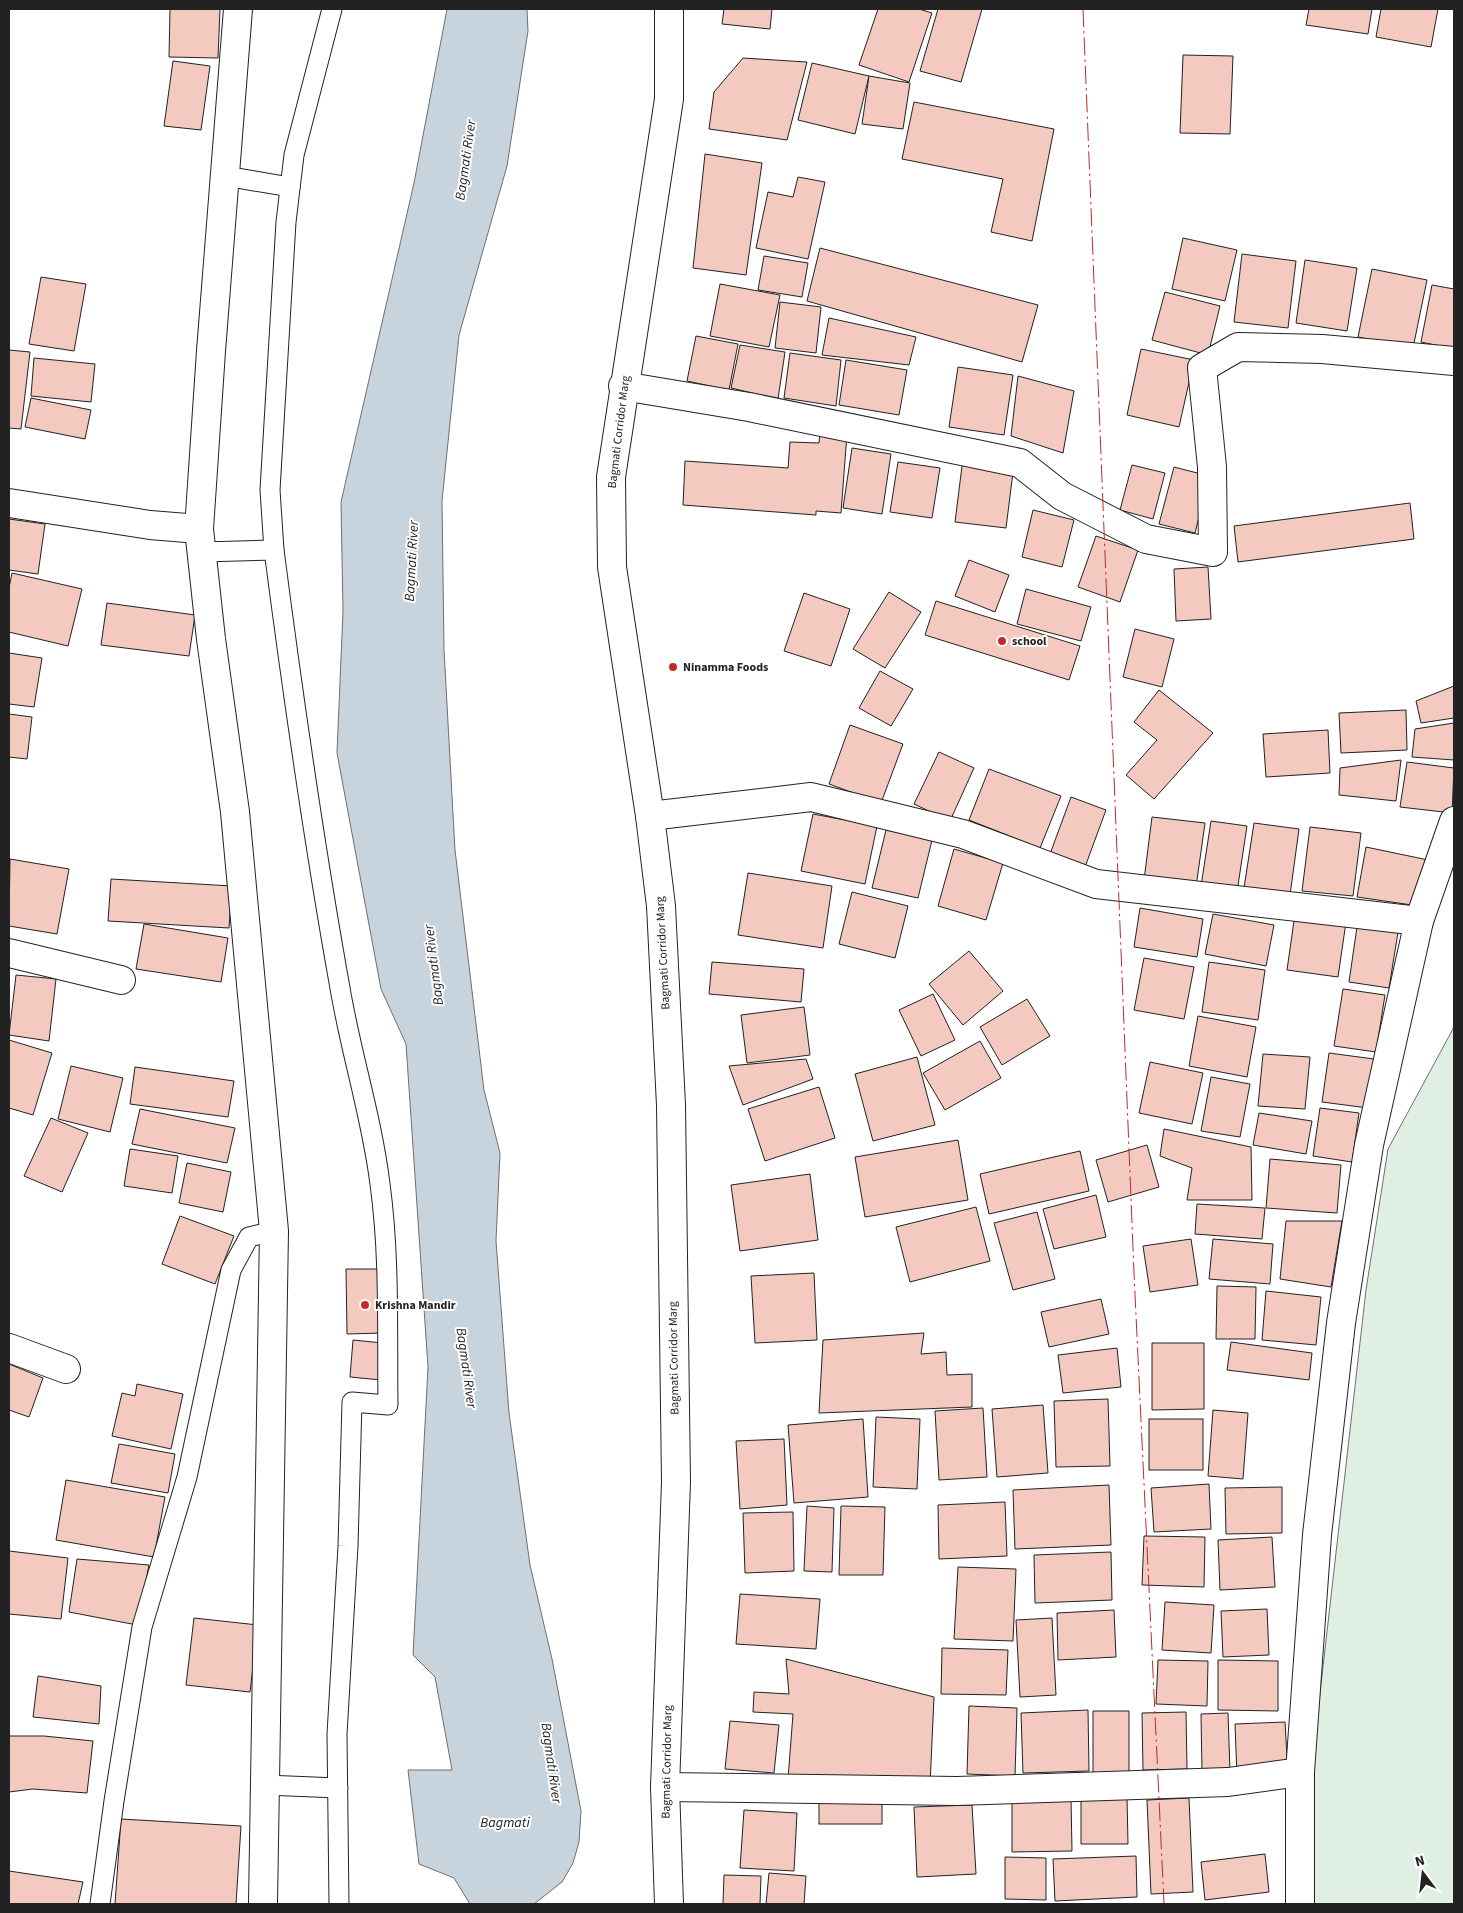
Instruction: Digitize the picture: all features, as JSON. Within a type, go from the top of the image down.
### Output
[{"type":"street","points":[[238,9],[201,540],[211,639],[235,812],[274,1231],[263,1904]]},
{"type":"street","name":"Bagmati Corridor Marg","points":[[669,9],[669,99],[623,386],[611,478],[612,567],[650,816],[661,906],[672,1155],[676,1482],[664,1787],[669,1904]]},
{"type":"street","points":[[623,386],[749,407],[1020,463],[1062,496],[1146,539],[1213,552],[1212,468],[1202,368],[1238,347],[1322,349],[1454,361]]},
{"type":"street","points":[[9,503],[150,525],[201,540]]},
{"type":"street","points":[[650,816],[811,796],[963,834],[1096,884],[1419,921]]},
{"type":"street","points":[[1300,1904],[1300,1772],[1317,1535],[1341,1323],[1369,1146],[1419,921],[1454,821]]},
{"type":"street","points":[[9,953],[121,980]]},
{"type":"street","points":[[9,1348],[66,1369]]},
{"type":"street","points":[[664,1787],[957,1791],[1228,1782],[1300,1772]]},
{"type":"lane","points":[[332,9],[294,155],[286,222],[270,490],[274,550],[326,910],[347,1030],[367,1113],[380,1183],[386,1257],[388,1405],[352,1402],[348,1546],[337,1734],[339,1904]]},
{"type":"lane","points":[[225,176],[290,187]]},
{"type":"lane","points":[[201,540],[274,550]]},
{"type":"lane","points":[[100,1904],[114,1801],[142,1627],[187,1476],[231,1270],[249,1237],[274,1231]]},
{"type":"lane","points":[[265,1785],[338,1788]]},
{"type":"green space","points":[[1454,1027],[1454,1904],[1312,1904],[1311,1772],[1366,1290],[1388,1149]]},
{"type":"water","name":"Bagmati","points":[[447,9],[527,9],[528,31],[507,166],[459,335],[442,501],[444,650],[455,850],[484,1090],[500,1153],[496,1241],[509,1413],[530,1565],[552,1659],[581,1811],[579,1842],[573,1863],[562,1882],[534,1904],[470,1904],[454,1878],[419,1864],[408,1770],[452,1770],[435,1677],[413,1655],[428,1367],[406,1044],[381,989],[337,753],[343,611],[341,502],[414,183]]},
{"type":"building","points":[[170,9],[220,9],[218,58],[169,57]]},
{"type":"building","points":[[724,9],[772,9],[770,29],[722,24]]},
{"type":"building","points":[[878,9],[919,9],[932,13],[909,82],[859,65]]},
{"type":"building","points":[[938,9],[982,9],[961,82],[920,71]]},
{"type":"building","points":[[1309,9],[1372,9],[1368,34],[1306,25]]},
{"type":"building","points":[[1381,9],[1438,9],[1431,47],[1376,37]]},
{"type":"building","points":[[1183,55],[1233,56],[1230,134],[1180,133]]},
{"type":"building","points":[[743,58],[807,62],[787,140],[709,129],[714,92]]},
{"type":"building","points":[[173,61],[210,66],[201,130],[164,126]]},
{"type":"building","points":[[812,63],[869,76],[855,134],[798,120]]},
{"type":"building","points":[[869,76],[910,83],[903,129],[862,124]]},
{"type":"building","points":[[914,102],[1054,129],[1032,241],[991,232],[1003,179],[902,159]]},
{"type":"building","points":[[705,154],[762,163],[746,275],[693,268]]},
{"type":"building","points":[[798,177],[825,182],[808,259],[756,248],[768,192],[793,197]]},
{"type":"building","points":[[1183,238],[1237,250],[1225,301],[1172,289]]},
{"type":"building","points":[[820,248],[1038,305],[1022,362],[807,301]]},
{"type":"building","points":[[1242,254],[1296,261],[1288,328],[1234,322]]},
{"type":"building","points":[[764,256],[808,263],[802,297],[758,290]]},
{"type":"building","points":[[1305,260],[1357,268],[1347,331],[1296,323]]},
{"type":"building","points":[[1372,269],[1427,280],[1413,348],[1358,337]]},
{"type":"building","points":[[41,277],[86,284],[74,351],[29,344]]},
{"type":"building","points":[[720,284],[780,295],[769,347],[710,336]]},
{"type":"building","points":[[1432,285],[1454,289],[1454,349],[1421,342]]},
{"type":"building","points":[[1165,292],[1220,306],[1208,355],[1152,340]]},
{"type":"building","points":[[780,302],[821,307],[816,353],[775,348]]},
{"type":"building","points":[[829,318],[916,337],[909,365],[822,355]]},
{"type":"building","points":[[696,336],[738,344],[729,390],[687,381]]},
{"type":"building","points":[[740,345],[785,352],[778,399],[731,388]]},
{"type":"building","points":[[1141,349],[1194,360],[1179,427],[1127,415]]},
{"type":"building","points":[[9,350],[30,352],[21,429],[9,428]]},
{"type":"building","points":[[790,353],[841,360],[836,406],[784,398]]},
{"type":"building","points":[[34,358],[95,364],[91,402],[31,396]]},
{"type":"building","points":[[846,360],[907,370],[899,415],[839,405]]},
{"type":"building","points":[[958,367],[1013,375],[1004,435],[949,427]]},
{"type":"building","points":[[1018,376],[1074,391],[1063,453],[1011,436]]},
{"type":"building","points":[[31,398],[91,410],[85,439],[25,427]]},
{"type":"building","points":[[820,432],[847,434],[841,513],[816,511],[816,515],[683,505],[685,461],[788,468],[790,442],[819,443]]},
{"type":"building","points":[[852,448],[891,454],[882,514],[843,508]]},
{"type":"building","points":[[963,458],[1014,464],[1006,528],[955,522]]},
{"type":"building","points":[[898,462],[940,468],[932,518],[890,512]]},
{"type":"building","points":[[1132,465],[1165,473],[1153,519],[1120,510]]},
{"type":"building","points":[[1174,467],[1209,476],[1195,533],[1159,524]]},
{"type":"building","points":[[1410,503],[1414,539],[1238,562],[1234,526]]},
{"type":"building","points":[[1033,510],[1074,520],[1062,567],[1022,557]]},
{"type":"building","points":[[9,519],[45,524],[38,574],[9,570]]},
{"type":"building","points":[[1096,536],[1138,550],[1120,602],[1078,587]]},
{"type":"building","points":[[969,560],[1009,575],[995,612],[955,596]]},
{"type":"building","points":[[1208,567],[1211,619],[1176,621],[1174,569]]},
{"type":"building","points":[[12,573],[82,589],[68,646],[9,632],[9,588]]},
{"type":"building","points":[[1026,589],[1091,607],[1081,641],[1017,624]]},
{"type":"building","points":[[889,592],[921,612],[885,668],[853,649]]},
{"type":"building","points":[[804,593],[850,609],[831,666],[784,651]]},
{"type":"building","name":"school","points":[[936,601],[1080,646],[1069,680],[925,635]]},
{"type":"building","points":[[107,603],[195,615],[189,656],[101,645]]},
{"type":"building","points":[[1135,629],[1174,639],[1162,687],[1123,677]]},
{"type":"building","points":[[9,653],[42,658],[34,707],[9,704]]},
{"type":"building","points":[[880,671],[913,689],[891,726],[859,708]]},
{"type":"building","points":[[1454,686],[1454,718],[1421,723],[1416,701]]},
{"type":"building","points":[[1159,690],[1213,733],[1154,799],[1126,775],[1157,740],[1134,722]]},
{"type":"building","points":[[1406,710],[1407,750],[1341,753],[1339,713]]},
{"type":"building","points":[[9,714],[32,717],[27,759],[9,757]]},
{"type":"building","points":[[1454,723],[1454,760],[1412,757],[1415,729]]},
{"type":"building","points":[[850,725],[903,744],[881,803],[829,784]]},
{"type":"building","points":[[1328,730],[1330,773],[1266,777],[1263,734]]},
{"type":"building","points":[[939,752],[974,768],[950,821],[914,804]]},
{"type":"building","points":[[1401,760],[1396,801],[1339,795],[1340,768]]},
{"type":"building","points":[[1407,762],[1454,768],[1452,813],[1400,807]]},
{"type":"building","points":[[989,769],[1061,796],[1040,848],[969,820]]},
{"type":"building","points":[[1071,797],[1106,810],[1085,867],[1050,854]]},
{"type":"building","points":[[813,814],[877,826],[865,884],[801,871]]},
{"type":"building","points":[[1152,817],[1205,823],[1196,887],[1144,880]]},
{"type":"building","points":[[1211,821],[1247,826],[1237,892],[1201,886]]},
{"type":"building","points":[[1254,823],[1299,829],[1290,895],[1244,888]]},
{"type":"building","points":[[1310,827],[1361,833],[1353,896],[1302,891]]},
{"type":"building","points":[[886,830],[932,840],[918,898],[872,888]]},
{"type":"building","points":[[1366,847],[1433,861],[1419,906],[1357,897]]},
{"type":"building","points":[[954,849],[1003,863],[986,920],[938,906]]},
{"type":"building","points":[[10,859],[69,869],[57,934],[9,926]]},
{"type":"building","points":[[748,873],[832,886],[823,948],[738,935]]},
{"type":"building","points":[[111,879],[232,886],[229,928],[108,921]]},
{"type":"building","points":[[852,892],[908,906],[895,958],[839,944]]},
{"type":"building","points":[[1140,908],[1203,919],[1197,957],[1134,947]]},
{"type":"building","points":[[1213,914],[1274,925],[1266,966],[1205,954]]},
{"type":"building","points":[[1295,914],[1346,922],[1338,977],[1287,970]]},
{"type":"building","points":[[1358,920],[1399,926],[1389,988],[1349,982]]},
{"type":"building","points":[[144,924],[228,938],[221,982],[136,969]]},
{"type":"building","points":[[969,951],[1003,991],[963,1025],[929,984]]},
{"type":"building","points":[[1144,958],[1194,967],[1184,1019],[1134,1010]]},
{"type":"building","points":[[712,962],[804,969],[801,1002],[709,994]]},
{"type":"building","points":[[1209,962],[1265,970],[1258,1020],[1202,1012]]},
{"type":"building","points":[[16,975],[56,979],[49,1041],[9,1035]]},
{"type":"building","points":[[1343,989],[1385,995],[1376,1052],[1334,1046]]},
{"type":"building","points":[[933,994],[955,1040],[921,1056],[899,1010]]},
{"type":"building","points":[[1027,999],[1050,1036],[1002,1065],[980,1027]]},
{"type":"building","points":[[804,1007],[810,1055],[747,1063],[741,1015]]},
{"type":"building","points":[[1198,1016],[1256,1027],[1247,1077],[1189,1066]]},
{"type":"building","points":[[9,1040],[52,1053],[33,1115],[9,1108]]},
{"type":"building","points":[[980,1041],[1001,1078],[945,1110],[923,1073]]},
{"type":"building","points":[[1329,1053],[1374,1059],[1368,1108],[1322,1102]]},
{"type":"building","points":[[1263,1054],[1310,1057],[1305,1109],[1258,1106]]},
{"type":"building","points":[[917,1057],[935,1125],[873,1141],[855,1074]]},
{"type":"building","points":[[806,1059],[813,1079],[743,1105],[729,1066]]},
{"type":"building","points":[[1150,1062],[1203,1073],[1192,1124],[1139,1113]]},
{"type":"building","points":[[71,1066],[123,1078],[110,1132],[58,1119]]},
{"type":"building","points":[[135,1067],[234,1081],[228,1117],[130,1104]]},
{"type":"building","points":[[1211,1077],[1250,1084],[1240,1137],[1201,1131]]},
{"type":"building","points":[[819,1087],[835,1138],[765,1161],[748,1109]]},
{"type":"building","points":[[1320,1108],[1359,1113],[1352,1162],[1313,1156]]},
{"type":"building","points":[[140,1109],[235,1128],[227,1163],[132,1144]]},
{"type":"building","points":[[1259,1113],[1312,1121],[1306,1154],[1253,1145]]},
{"type":"building","points":[[51,1118],[88,1133],[62,1192],[24,1176]]},
{"type":"building","points":[[1164,1129],[1251,1147],[1252,1200],[1187,1200],[1192,1168],[1160,1156]]},
{"type":"building","points":[[958,1140],[968,1200],[865,1217],[855,1157]]},
{"type":"building","points":[[1147,1145],[1159,1187],[1108,1202],[1096,1160]]},
{"type":"building","points":[[130,1149],[178,1156],[172,1193],[124,1186]]},
{"type":"building","points":[[1080,1151],[1089,1191],[989,1214],[980,1174]]},
{"type":"building","points":[[1270,1159],[1341,1165],[1337,1213],[1266,1208]]},
{"type":"building","points":[[187,1163],[231,1172],[223,1212],[179,1203]]},
{"type":"building","points":[[810,1174],[818,1240],[740,1251],[731,1185]]},
{"type":"building","points":[[1096,1195],[1106,1237],[1054,1249],[1043,1209]]},
{"type":"building","points":[[1197,1204],[1265,1208],[1262,1239],[1195,1234]]},
{"type":"building","points":[[976,1207],[990,1261],[910,1282],[896,1227]]},
{"type":"building","points":[[1037,1212],[1055,1279],[1013,1290],[994,1223]]},
{"type":"building","points":[[180,1216],[234,1236],[215,1284],[162,1264]]},
{"type":"building","points":[[1286,1221],[1342,1221],[1331,1287],[1280,1279]]},
{"type":"building","points":[[1191,1239],[1198,1285],[1150,1292],[1143,1246]]},
{"type":"building","points":[[1213,1239],[1273,1244],[1270,1284],[1209,1279]]},
{"type":"building","points":[[346,1269],[381,1269],[383,1333],[347,1334]]},
{"type":"building","points":[[814,1273],[817,1340],[755,1343],[751,1276]]},
{"type":"building","points":[[1217,1286],[1256,1287],[1255,1339],[1216,1339]]},
{"type":"building","points":[[1266,1291],[1321,1297],[1316,1345],[1262,1340]]},
{"type":"building","points":[[1101,1299],[1109,1334],[1049,1347],[1041,1312]]},
{"type":"building","points":[[924,1333],[921,1354],[946,1352],[947,1375],[972,1374],[972,1407],[819,1413],[823,1340]]},
{"type":"building","points":[[353,1340],[383,1343],[381,1380],[350,1377]]},
{"type":"building","points":[[1231,1342],[1312,1353],[1309,1380],[1227,1370]]},
{"type":"building","points":[[1152,1343],[1204,1343],[1204,1409],[1152,1410]]},
{"type":"building","points":[[1117,1348],[1121,1387],[1063,1393],[1058,1355]]},
{"type":"building","points":[[9,1364],[43,1378],[29,1417],[9,1410]]},
{"type":"building","points":[[137,1384],[183,1394],[171,1449],[112,1436],[122,1393],[135,1396]]},
{"type":"building","points":[[1108,1399],[1110,1466],[1056,1467],[1054,1401]]},
{"type":"building","points":[[1043,1405],[1048,1473],[997,1477],[992,1409]]},
{"type":"building","points":[[983,1408],[987,1477],[939,1480],[935,1411]]},
{"type":"building","points":[[1213,1410],[1248,1413],[1243,1479],[1208,1476]]},
{"type":"building","points":[[876,1417],[920,1419],[917,1489],[873,1487]]},
{"type":"building","points":[[863,1419],[868,1497],[794,1503],[788,1425]]},
{"type":"building","points":[[1149,1419],[1203,1419],[1203,1470],[1149,1470]]},
{"type":"building","points":[[784,1439],[787,1505],[740,1509],[736,1441]]},
{"type":"building","points":[[119,1444],[175,1454],[168,1493],[111,1483]]},
{"type":"building","points":[[66,1480],[165,1497],[154,1557],[56,1540]]},
{"type":"building","points":[[1209,1484],[1211,1529],[1154,1532],[1151,1488]]},
{"type":"building","points":[[1109,1485],[1111,1545],[1015,1549],[1013,1490]]},
{"type":"building","points":[[1282,1487],[1282,1533],[1226,1534],[1225,1488]]},
{"type":"building","points":[[1005,1502],[1007,1556],[939,1559],[938,1505]]},
{"type":"building","points":[[807,1506],[834,1508],[832,1572],[804,1571]]},
{"type":"building","points":[[841,1506],[885,1507],[883,1575],[839,1575]]},
{"type":"building","points":[[793,1512],[794,1571],[745,1573],[743,1513]]},
{"type":"building","points":[[1144,1536],[1205,1537],[1204,1587],[1142,1585]]},
{"type":"building","points":[[1272,1537],[1275,1587],[1220,1590],[1218,1540]]},
{"type":"building","points":[[9,1551],[68,1558],[61,1619],[9,1614]]},
{"type":"building","points":[[1111,1552],[1112,1600],[1035,1603],[1034,1555]]},
{"type":"building","points":[[77,1559],[149,1565],[137,1625],[69,1612]]},
{"type":"building","points":[[958,1567],[1016,1569],[1013,1641],[954,1639]]},
{"type":"building","points":[[740,1594],[820,1599],[816,1649],[736,1644]]},
{"type":"building","points":[[1165,1602],[1214,1605],[1211,1653],[1162,1650]]},
{"type":"building","points":[[1267,1609],[1269,1655],[1223,1657],[1221,1611]]},
{"type":"building","points":[[1114,1610],[1116,1657],[1058,1660],[1057,1613]]},
{"type":"building","points":[[194,1618],[258,1625],[250,1692],[186,1685]]},
{"type":"building","points":[[1052,1618],[1056,1695],[1020,1697],[1016,1620]]},
{"type":"building","points":[[942,1648],[1008,1650],[1006,1695],[941,1694]]},
{"type":"building","points":[[786,1659],[934,1697],[930,1786],[788,1779],[793,1714],[753,1712],[754,1692],[789,1694]]},
{"type":"building","points":[[1158,1660],[1208,1661],[1207,1706],[1156,1704]]},
{"type":"building","points":[[1218,1660],[1278,1661],[1278,1711],[1218,1710]]},
{"type":"building","points":[[38,1676],[101,1686],[99,1724],[33,1717]]},
{"type":"building","points":[[969,1706],[1017,1708],[1015,1776],[967,1774]]},
{"type":"building","points":[[1088,1710],[1089,1771],[1023,1773],[1021,1713]]},
{"type":"building","points":[[1093,1711],[1129,1711],[1129,1776],[1093,1777]]},
{"type":"building","points":[[1186,1712],[1187,1769],[1143,1770],[1142,1713]]},
{"type":"building","points":[[1228,1713],[1230,1772],[1202,1773],[1201,1714]]},
{"type":"building","points":[[730,1721],[779,1725],[774,1773],[725,1769]]},
{"type":"building","points":[[1285,1722],[1288,1774],[1237,1776],[1235,1724]]},
{"type":"building","points":[[9,1736],[44,1736],[93,1741],[87,1793],[33,1789],[9,1792]]},
{"type":"building","points":[[819,1797],[882,1797],[882,1824],[819,1824]]},
{"type":"building","points":[[1081,1797],[1127,1797],[1128,1844],[1081,1844]]},
{"type":"building","points":[[1189,1798],[1193,1892],[1151,1894],[1147,1800]]},
{"type":"building","points":[[1071,1799],[1072,1851],[1012,1852],[1012,1800]]},
{"type":"building","points":[[972,1805],[976,1874],[917,1877],[914,1807]]},
{"type":"building","points":[[744,1810],[797,1813],[794,1871],[740,1868]]},
{"type":"building","points":[[121,1819],[241,1826],[236,1904],[115,1904]]},
{"type":"building","points":[[1265,1854],[1269,1892],[1205,1900],[1201,1862]]},
{"type":"building","points":[[1136,1856],[1137,1897],[1055,1901],[1053,1859]]},
{"type":"building","points":[[1005,1857],[1046,1858],[1046,1900],[1005,1899]]},
{"type":"building","points":[[9,1871],[83,1882],[78,1904],[9,1904]]},
{"type":"building","points":[[769,1873],[806,1876],[804,1904],[766,1904]]},
{"type":"building","points":[[724,1875],[761,1876],[760,1904],[723,1904]]},
{"type":"power","points":[[1083,9],[1134,1273],[1164,1904]]},
{"type":"place","name":"school","points":[[1002,641]]},
{"type":"place","name":"Ninamma Foods","points":[[673,667]]},
{"type":"place","name":"Krishna Mandir","points":[[365,1305]]},
{"type":"water label","name":"Bagmati River","points":[[466,160]]},
{"type":"water label","name":"Bagmati River","points":[[412,561]]},
{"type":"water label","name":"Bagmati River","points":[[434,965]]},
{"type":"water label","name":"Bagmati River","points":[[466,1368]]},
{"type":"water label","name":"Bagmati River","points":[[551,1763]]}]
